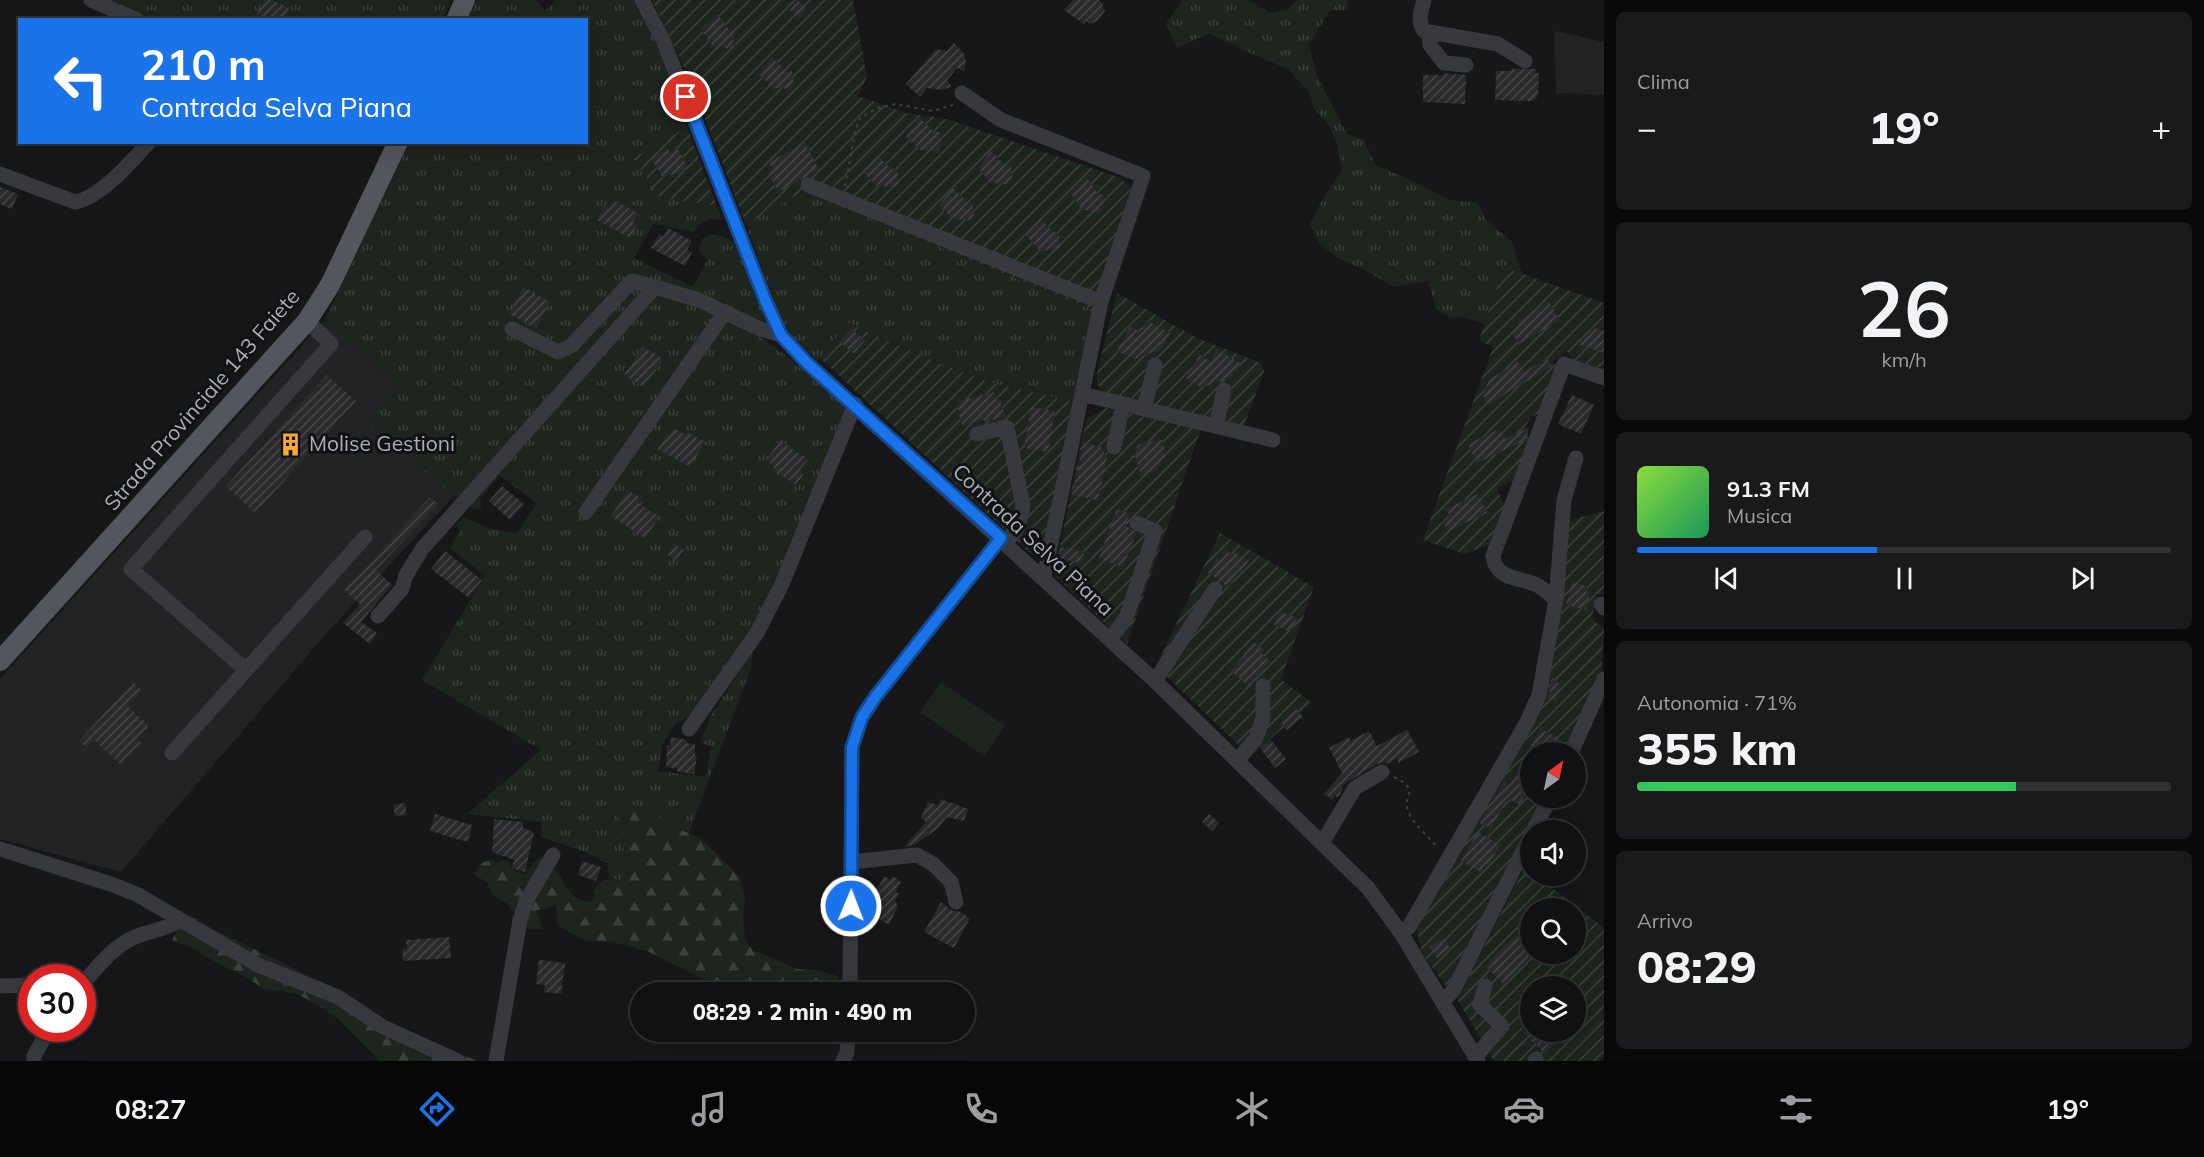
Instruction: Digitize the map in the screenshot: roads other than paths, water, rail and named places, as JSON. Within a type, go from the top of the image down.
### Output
[{"type":"main road","points":[[457,18],[465,0]]},
{"type":"main road","name":"Strada Provinciale 143 Faiete","points":[[0,662],[307,321],[330,285],[396,144]]},
{"type":"street","points":[[91,0],[132,18]]},
{"type":"street","name":"Contrada Selva Piana","points":[[642,0],[663,40],[737,232],[781,335],[807,363],[855,404],[1155,681],[1368,888],[1401,933],[1477,1059]]},
{"type":"street","points":[[1424,0],[1419,16],[1420,26],[1424,31],[1498,44],[1525,61]]},
{"type":"street","points":[[1429,33],[1431,45],[1444,63],[1466,65]]},
{"type":"street","points":[[962,93],[1001,120],[1143,176],[1101,302],[1044,577]]},
{"type":"street","points":[[0,174],[75,202],[87,200],[132,161],[147,144]]},
{"type":"street","points":[[808,185],[1101,302]]},
{"type":"street","points":[[512,329],[558,352],[571,346],[632,280],[699,300],[758,328],[781,335]]},
{"type":"street","points":[[378,616],[402,589],[406,575],[422,549],[655,287]]},
{"type":"street","points":[[586,513],[725,312]]},
{"type":"street","points":[[246,670],[131,569],[331,344],[307,321]]},
{"type":"street","points":[[1556,600],[1537,585],[1514,579],[1497,571],[1493,564],[1493,556],[1564,364],[1604,378]]},
{"type":"street","points":[[1144,409],[1155,365]]},
{"type":"street","points":[[1216,426],[1224,390]]},
{"type":"street","points":[[1082,394],[1273,440]]},
{"type":"street","points":[[689,729],[758,633],[782,584],[855,404]]},
{"type":"street","points":[[1114,447],[1123,404]]},
{"type":"street","points":[[850,982],[851,862],[857,749],[862,717],[876,696],[1003,541],[1018,527],[1023,507],[1007,427],[977,434]]},
{"type":"street","points":[[1401,933],[1409,927],[1527,722],[1539,695],[1556,600],[1564,500],[1576,458]]},
{"type":"street","points":[[1110,639],[1125,618],[1155,531],[1137,523]]},
{"type":"street","points":[[172,753],[365,537]]},
{"type":"street","points":[[1155,681],[1215,589]]},
{"type":"street","points":[[1575,742],[1604,679]]},
{"type":"street","points":[[1238,760],[1256,738],[1263,718],[1263,686]]},
{"type":"street","points":[[1322,843],[1355,788],[1383,772]]},
{"type":"street","points":[[0,849],[114,885],[138,896],[258,964],[338,997],[382,1027],[458,1061]]},
{"type":"street","points":[[496,1061],[520,920],[526,901],[553,855]]},
{"type":"street","points":[[851,862],[917,855],[933,864],[951,882],[956,902]]},
{"type":"street","points":[[1443,1001],[1453,991],[1520,857]]},
{"type":"street","points":[[96,969],[116,948],[132,938],[170,927],[179,921]]},
{"type":"street","points":[[0,986],[18,985]]},
{"type":"street","points":[[1477,1059],[1502,1026],[1480,1005],[1485,986]]},
{"type":"street","points":[[34,1061],[34,1056],[42,1042]]},
{"type":"street","points":[[843,1061],[847,1052],[848,1042]]},
{"type":"place","name":"Molise Gestioni","points":[[291,444]]}]
